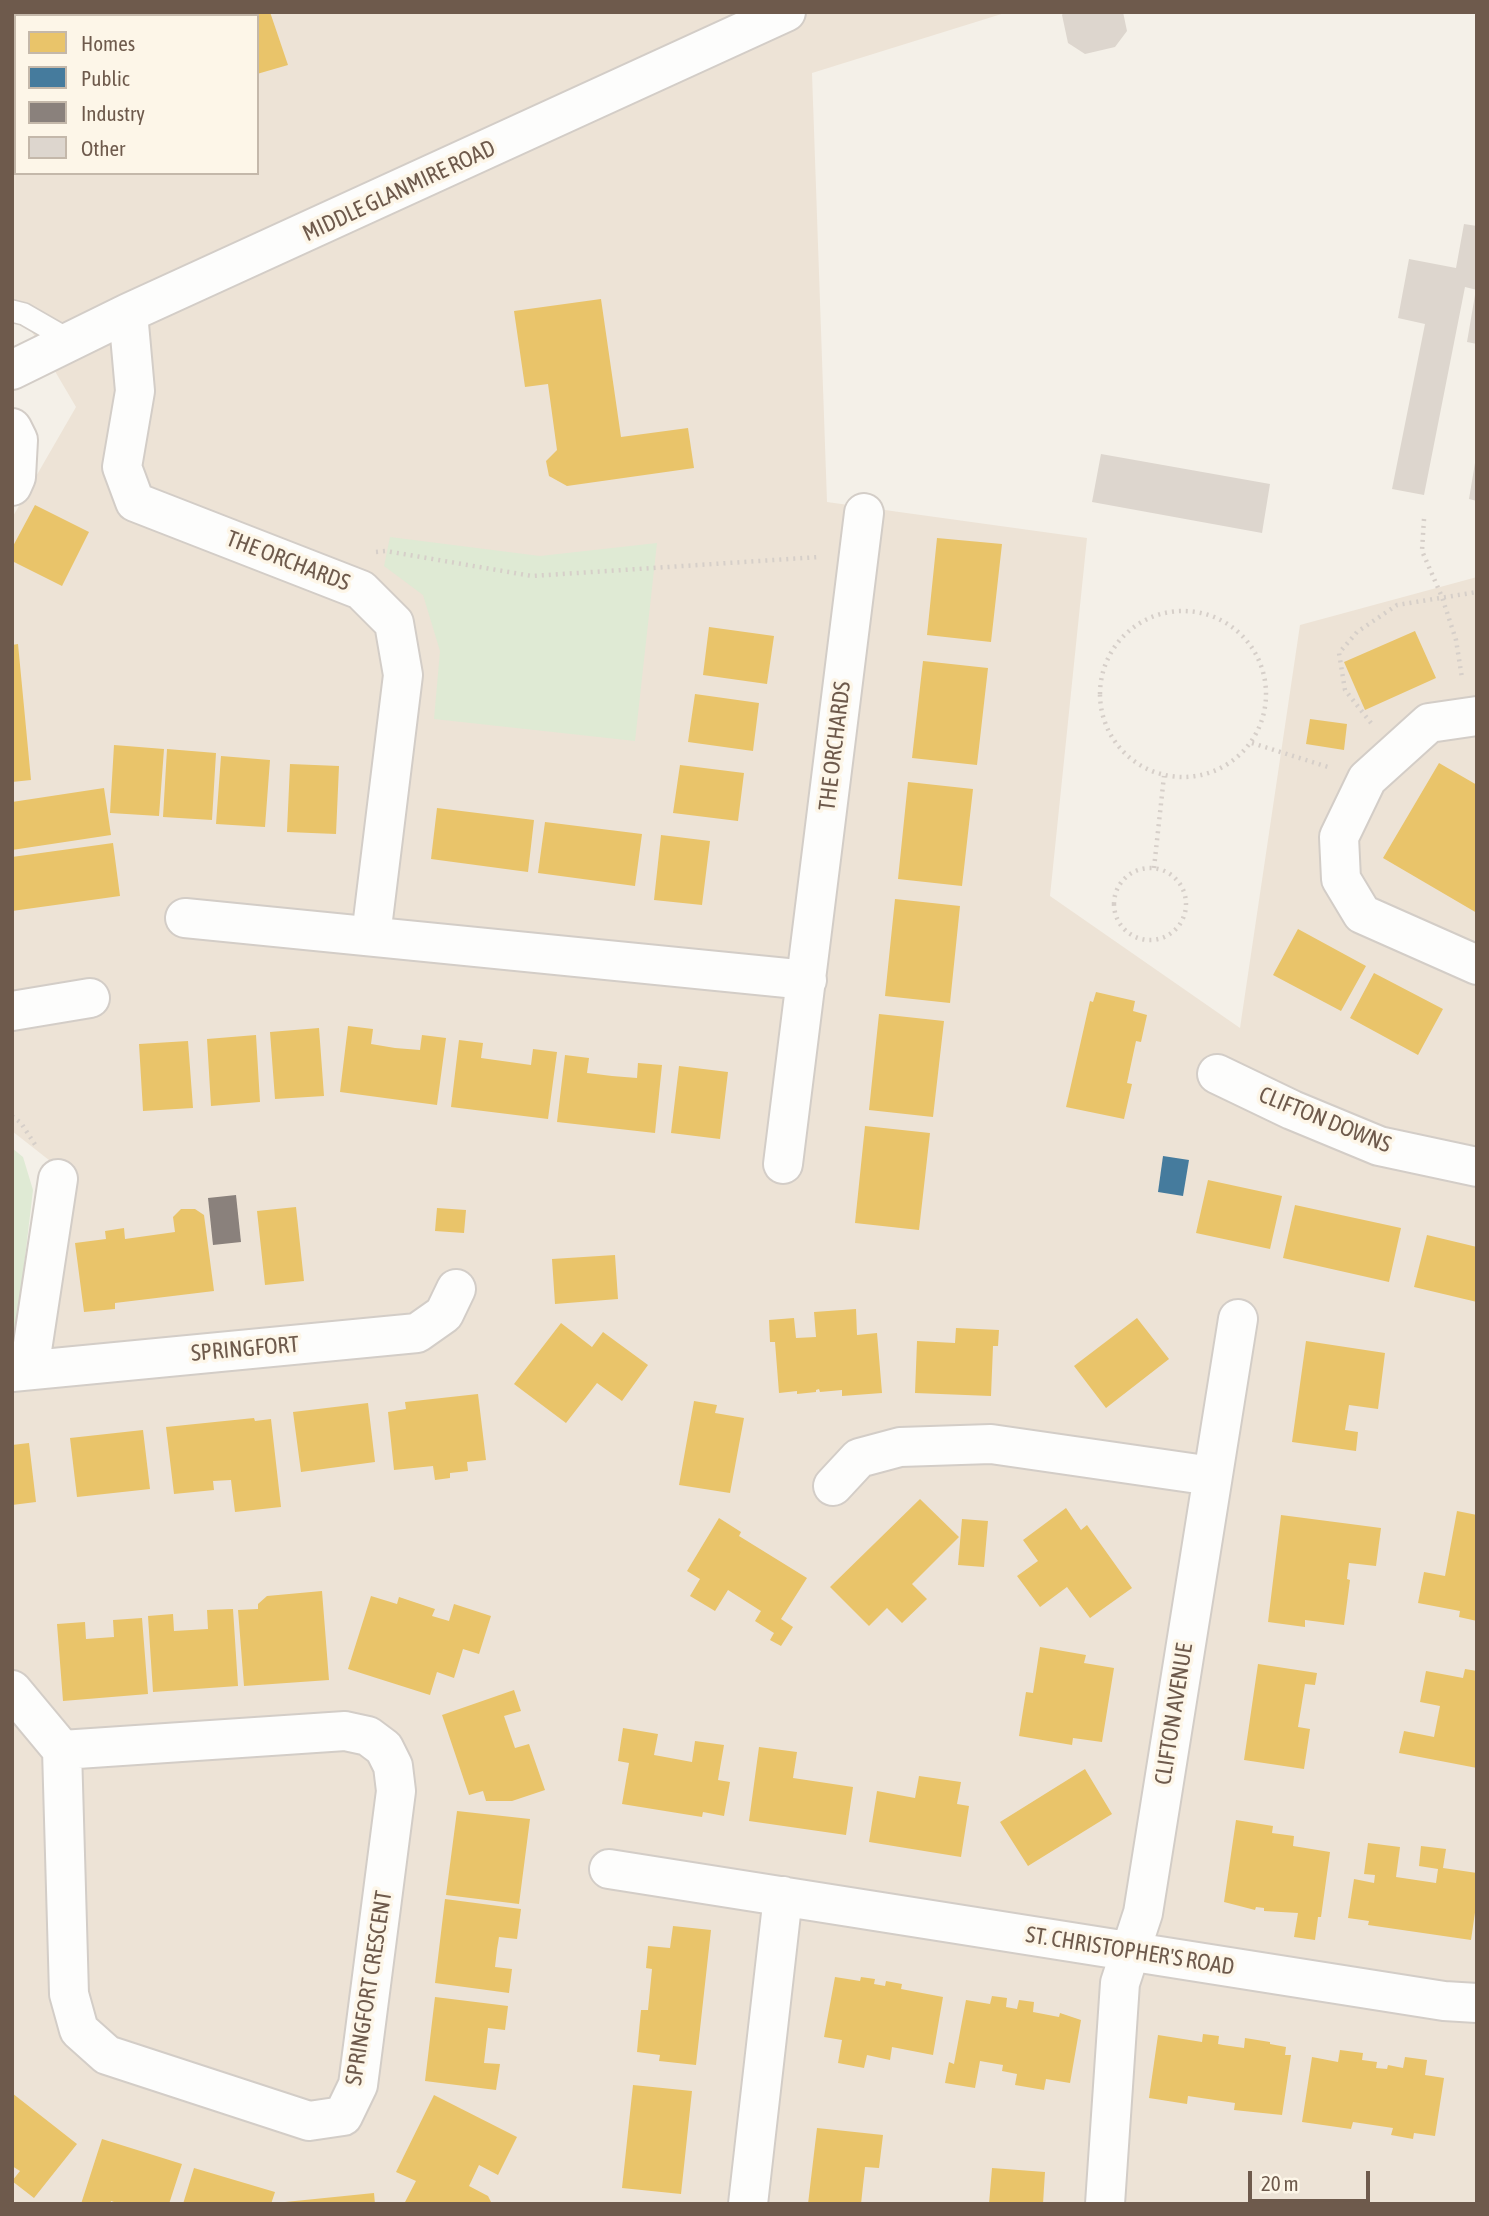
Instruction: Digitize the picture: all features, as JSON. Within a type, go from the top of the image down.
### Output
[{"type":"street","name":"MIDDLE GLANMIRE ROAD","points":[[12,370],[128,313],[786,12]]},
{"type":"street","name":"THE ORCHARDS","points":[[128,313],[135,391],[122,467],[135,502],[361,590],[394,623],[403,675],[371,936]]},
{"type":"street","points":[[12,428],[18,440],[16,477],[12,486]]},
{"type":"street","name":"THE ORCHARDS","points":[[783,1164],[864,513]]},
{"type":"street","points":[[1473,716],[1429,723],[1367,779],[1339,837],[1341,879],[1362,914],[1477,965]]},
{"type":"street","points":[[185,918],[807,980]]},
{"type":"street","points":[[12,1011],[90,999]]},
{"type":"street","name":"CLIFTON DOWNS","points":[[1217,1074],[1292,1110],[1379,1146],[1477,1167]]},
{"type":"street","points":[[20,1371],[58,1179]]},
{"type":"street","name":"SPRINGFORT","points":[[20,1371],[417,1333],[444,1314],[456,1289]]},
{"type":"street","name":"CLIFTON AVENUE","points":[[1105,2204],[1120,1983],[1143,1913],[1238,1319]]},
{"type":"street","points":[[833,1486],[859,1458],[900,1447],[991,1444],[1212,1476]]},
{"type":"street","points":[[12,1690],[62,1750]]},
{"type":"street","name":"SPRINGFORT CRESCENT","points":[[345,1731],[368,1736],[384,1748],[393,1766],[396,1791],[358,2085],[343,2116],[309,2121],[107,2054],[79,2030],[69,1994],[62,1750],[345,1731]]},
{"type":"street","name":"ST. CHRISTOPHER'S ROAD","points":[[609,1869],[1444,2001],[1477,2003]]},
{"type":"street","points":[[748,2204],[783,1896]]},
{"type":"lane","points":[[12,311],[24,314],[71,341]]},
{"type":"path","points":[[314,572],[355,555],[386,551],[532,576],[824,556],[864,513]]},
{"type":"path","points":[[1424,519],[1422,551],[1442,597],[1473,716]]},
{"type":"path","points":[[1395,754],[1345,690],[1339,653],[1357,632],[1397,605],[1477,592]]},
{"type":"path","points":[[1180,611],[1206,614],[1231,625],[1250,643],[1263,667],[1268,693],[1264,719],[1252,743],[1234,761],[1213,773],[1189,778],[1164,776],[1139,766],[1119,749],[1105,726],[1099,700],[1102,673],[1112,649],[1130,629],[1154,616],[1180,611]]},
{"type":"path","points":[[1252,743],[1367,779]]},
{"type":"path","points":[[1154,868],[1164,776]]},
{"type":"path","points":[[1154,868],[1166,871],[1182,888],[1186,900],[1185,911],[1173,932],[1163,938],[1139,939],[1120,925],[1114,914],[1113,902],[1122,880],[1131,872],[1154,868]]},
{"type":"shaded area","points":[[12,12],[1008,12],[812,73],[827,502],[1087,538],[1050,896],[1240,1028],[1300,625],[1477,577],[1477,2204],[12,2204],[12,1348],[40,1340],[68,1175],[12,1131],[12,518],[76,407],[12,298]]},
{"type":"green space","points":[[390,537],[540,556],[657,543],[635,741],[434,719],[440,651],[423,595],[384,566]]},
{"type":"green space","points":[[12,1148],[23,1157],[33,1190],[16,1334],[12,1335]]},
{"type":"building: Homes","points":[[270,12],[288,65],[259,73],[259,14],[194,14]]},
{"type":"building: Homes","points":[[601,299],[621,437],[688,428],[694,468],[567,486],[549,476],[546,461],[557,450],[548,384],[525,387],[514,311]]},
{"type":"building: Homes","points":[[35,505],[89,532],[62,586],[12,561],[12,548]]},
{"type":"building: Homes","points":[[937,538],[1002,544],[991,642],[927,635]]},
{"type":"building: Homes","points":[[709,627],[774,636],[767,684],[703,675]]},
{"type":"building: Homes","points":[[1415,631],[1436,678],[1365,710],[1344,662]]},
{"type":"building: Homes","points":[[18,644],[31,780],[12,782],[12,645]]},
{"type":"building: Homes","points":[[923,661],[988,668],[977,765],[912,758]]},
{"type":"building: Homes","points":[[695,694],[759,703],[753,751],[688,742]]},
{"type":"building: Homes","points":[[1310,719],[1347,724],[1344,750],[1306,744]]},
{"type":"building: Homes","points":[[114,745],[164,749],[159,816],[110,813]]},
{"type":"building: Homes","points":[[167,749],[216,753],[212,820],[163,817]]},
{"type":"building: Homes","points":[[221,756],[270,760],[265,827],[216,824]]},
{"type":"building: Homes","points":[[1439,763],[1477,785],[1477,913],[1383,858]]},
{"type":"building: Homes","points":[[290,764],[339,766],[336,834],[287,832]]},
{"type":"building: Homes","points":[[680,765],[744,773],[738,821],[673,813]]},
{"type":"building: Homes","points":[[908,782],[973,789],[962,886],[898,879]]},
{"type":"building: Homes","points":[[104,788],[111,835],[12,850],[12,802]]},
{"type":"building: Homes","points":[[437,808],[534,820],[528,872],[431,859]]},
{"type":"building: Homes","points":[[545,822],[642,834],[635,886],[538,873]]},
{"type":"building: Homes","points":[[661,835],[710,841],[702,905],[654,900]]},
{"type":"building: Homes","points":[[113,843],[120,896],[12,911],[12,857]]},
{"type":"building: Homes","points":[[895,899],[960,906],[950,1003],[885,996]]},
{"type":"building: Homes","points":[[1298,929],[1366,966],[1341,1011],[1273,975]]},
{"type":"building: Homes","points":[[1374,973],[1443,1009],[1418,1055],[1350,1018]]},
{"type":"building: Homes","points":[[1096,992],[1135,1001],[1133,1011],[1147,1015],[1141,1042],[1136,1041],[1127,1083],[1132,1084],[1124,1119],[1066,1107],[1090,1001],[1093,1002]]},
{"type":"building: Homes","points":[[879,1014],[944,1021],[933,1117],[869,1110]]},
{"type":"building: Homes","points":[[348,1026],[373,1029],[371,1044],[395,1048],[420,1050],[422,1035],[446,1038],[437,1105],[340,1092]]},
{"type":"building: Homes","points":[[319,1028],[324,1096],[275,1099],[270,1032]]},
{"type":"building: Homes","points":[[256,1035],[260,1102],[211,1106],[207,1039]]},
{"type":"building: Homes","points":[[459,1040],[483,1043],[481,1058],[531,1065],[533,1049],[557,1052],[548,1119],[451,1107]]},
{"type":"building: Homes","points":[[188,1041],[193,1108],[143,1111],[139,1044]]},
{"type":"building: Homes","points":[[565,1055],[589,1058],[587,1073],[612,1076],[637,1078],[638,1063],[662,1065],[655,1133],[557,1122]]},
{"type":"building: Homes","points":[[679,1066],[728,1072],[720,1139],[671,1133]]},
{"type":"building: Homes","points":[[865,1126],[930,1133],[919,1230],[855,1223]]},
{"type":"building: Homes","points":[[1208,1180],[1282,1196],[1270,1249],[1196,1233]]},
{"type":"building: Homes","points":[[1295,1205],[1401,1228],[1389,1282],[1283,1258]]},
{"type":"building: Homes","points":[[296,1207],[304,1281],[265,1285],[257,1211]]},
{"type":"building: Homes","points":[[437,1208],[466,1210],[464,1233],[435,1231]]},
{"type":"building: Homes","points":[[181,1209],[195,1209],[204,1215],[214,1291],[115,1303],[115,1309],[84,1312],[75,1243],[106,1239],[105,1231],[124,1228],[125,1239],[175,1232],[173,1217]]},
{"type":"building: Homes","points":[[1427,1235],[1477,1247],[1477,1302],[1414,1287]]},
{"type":"building: Homes","points":[[615,1255],[618,1299],[555,1304],[552,1259]]},
{"type":"building: Homes","points":[[856,1309],[857,1335],[877,1333],[882,1393],[842,1396],[842,1390],[820,1392],[819,1389],[816,1392],[797,1394],[797,1391],[779,1393],[775,1342],[770,1342],[769,1320],[794,1318],[796,1338],[816,1337],[814,1312]]},
{"type":"building: Homes","points":[[1137,1318],[1169,1359],[1106,1408],[1074,1366]]},
{"type":"building: Homes","points":[[561,1323],[592,1347],[603,1332],[648,1365],[622,1401],[597,1383],[566,1423],[514,1384]]},
{"type":"building: Homes","points":[[956,1328],[999,1330],[998,1346],[993,1346],[991,1396],[915,1393],[917,1341],[955,1343]]},
{"type":"building: Homes","points":[[1306,1341],[1385,1353],[1378,1409],[1349,1405],[1345,1430],[1358,1432],[1356,1451],[1292,1442]]},
{"type":"building: Homes","points":[[478,1394],[486,1460],[467,1462],[468,1471],[450,1473],[450,1478],[435,1480],[433,1466],[394,1470],[388,1412],[406,1409],[405,1402]]},
{"type":"building: Homes","points":[[694,1401],[717,1405],[715,1413],[744,1418],[730,1493],[679,1485]]},
{"type":"building: Homes","points":[[368,1403],[375,1462],[301,1472],[293,1412]]},
{"type":"building: Homes","points":[[254,1418],[255,1421],[271,1419],[281,1507],[235,1512],[231,1480],[213,1481],[214,1490],[174,1494],[166,1427]]},
{"type":"building: Homes","points":[[143,1430],[150,1489],[77,1497],[70,1438]]},
{"type":"building: Homes","points":[[29,1443],[36,1502],[12,1505],[12,1445]]},
{"type":"building: Homes","points":[[920,1499],[959,1537],[912,1584],[927,1599],[902,1623],[887,1608],[869,1626],[830,1587]]},
{"type":"building: Homes","points":[[1066,1508],[1081,1530],[1087,1525],[1132,1588],[1090,1618],[1067,1587],[1040,1607],[1017,1576],[1038,1561],[1023,1540]]},
{"type":"building: Homes","points":[[1457,1511],[1477,1515],[1477,1621],[1459,1617],[1460,1611],[1418,1603],[1424,1572],[1445,1576]]},
{"type":"building: Homes","points":[[1281,1515],[1381,1528],[1376,1566],[1349,1563],[1347,1579],[1350,1580],[1344,1625],[1305,1620],[1305,1627],[1268,1622]]},
{"type":"building: Homes","points":[[719,1518],[741,1532],[739,1536],[807,1578],[781,1619],[793,1627],[781,1646],[770,1640],[774,1633],[755,1621],[761,1611],[728,1590],[715,1611],[690,1596],[700,1579],[687,1571]]},
{"type":"building: Homes","points":[[962,1519],[988,1521],[984,1567],[958,1565]]},
{"type":"building: Homes","points":[[322,1591],[329,1680],[244,1686],[238,1610],[258,1609],[258,1604],[267,1596]]},
{"type":"building: Homes","points":[[371,1596],[397,1604],[399,1597],[435,1609],[432,1616],[449,1621],[454,1604],[491,1616],[479,1654],[463,1649],[454,1678],[437,1672],[430,1695],[348,1669]]},
{"type":"building: Homes","points":[[233,1609],[238,1686],[153,1692],[148,1616],[173,1614],[174,1631],[208,1629],[207,1610]]},
{"type":"building: Homes","points":[[142,1618],[148,1694],[63,1701],[57,1624],[85,1622],[86,1639],[114,1637],[113,1620]]},
{"type":"building: Homes","points":[[1040,1647],[1086,1655],[1084,1663],[1114,1668],[1102,1742],[1073,1738],[1072,1745],[1019,1736],[1026,1692],[1033,1693]]},
{"type":"building: Homes","points":[[1258,1664],[1317,1673],[1315,1685],[1305,1684],[1298,1727],[1310,1729],[1304,1769],[1244,1760]]},
{"type":"building: Homes","points":[[1465,1669],[1477,1671],[1477,1768],[1399,1753],[1404,1731],[1434,1737],[1440,1706],[1420,1702],[1426,1671],[1463,1678]]},
{"type":"building: Homes","points":[[514,1690],[521,1711],[504,1716],[515,1748],[529,1744],[545,1790],[512,1801],[486,1801],[483,1791],[469,1795],[442,1715]]},
{"type":"building: Homes","points":[[623,1728],[658,1734],[654,1755],[692,1762],[695,1741],[724,1745],[718,1780],[730,1782],[724,1816],[703,1812],[702,1817],[622,1804],[629,1763],[618,1761]]},
{"type":"building: Homes","points":[[759,1747],[797,1752],[793,1778],[853,1787],[846,1835],[749,1821]]},
{"type":"building: Homes","points":[[1085,1769],[1112,1814],[1028,1866],[1000,1822]]},
{"type":"building: Homes","points":[[919,1776],[961,1782],[957,1804],[969,1806],[961,1857],[869,1842],[877,1791],[915,1798]]},
{"type":"building: Homes","points":[[457,1811],[530,1819],[519,1904],[446,1895]]},
{"type":"building: Homes","points":[[1236,1820],[1273,1826],[1272,1833],[1294,1836],[1293,1846],[1330,1852],[1315,1940],[1294,1937],[1298,1913],[1264,1911],[1264,1908],[1256,1907],[1255,1910],[1224,1902]]},
{"type":"building: Homes","points":[[1368,1843],[1400,1847],[1396,1877],[1436,1883],[1438,1869],[1419,1866],[1421,1846],[1446,1849],[1443,1868],[1477,1873],[1477,1899],[1471,1940],[1368,1925],[1369,1921],[1348,1918],[1354,1879],[1374,1883],[1375,1875],[1364,1874]]},
{"type":"building: Homes","points":[[445,1899],[521,1909],[517,1939],[499,1937],[497,1949],[495,1967],[512,1969],[509,1993],[435,1983]]},
{"type":"building: Homes","points":[[673,1926],[711,1930],[696,2065],[659,2061],[660,2055],[637,2052],[641,2010],[648,2010],[652,1969],[646,1968],[648,1946],[670,1948]]},
{"type":"building: Homes","points":[[835,1977],[860,1981],[861,1977],[875,1979],[874,1984],[885,1986],[886,1981],[902,1984],[901,1989],[943,1997],[933,2055],[892,2047],[890,2060],[867,2055],[864,2068],[838,2063],[842,2040],[824,2037]]},
{"type":"building: Homes","points":[[992,1996],[1007,1998],[1006,2007],[1017,2009],[1019,2000],[1034,2002],[1033,2012],[1059,2017],[1060,2013],[1081,2020],[1070,2083],[1046,2079],[1044,2090],[1015,2085],[1017,2074],[1002,2071],[1003,2065],[980,2061],[975,2088],[945,2083],[949,2062],[954,2064],[966,2000],[990,2004]]},
{"type":"building: Homes","points":[[435,1997],[508,2006],[505,2030],[488,2028],[484,2063],[500,2064],[496,2090],[425,2081]]},
{"type":"building: Homes","points":[[1203,2034],[1219,2036],[1218,2044],[1223,2045],[1244,2048],[1245,2038],[1286,2047],[1285,2055],[1291,2055],[1282,2115],[1234,2110],[1235,2103],[1188,2096],[1187,2104],[1149,2098],[1158,2035],[1202,2042]]},
{"type":"building: Homes","points":[[1340,2050],[1363,2053],[1362,2060],[1377,2062],[1376,2068],[1387,2069],[1388,2065],[1403,2068],[1405,2057],[1427,2060],[1425,2075],[1444,2078],[1435,2136],[1414,2133],[1413,2139],[1391,2135],[1393,2128],[1353,2122],[1351,2129],[1302,2122],[1312,2057],[1338,2062]]},
{"type":"building: Homes","points":[[633,2085],[692,2091],[681,2194],[622,2188]]},
{"type":"building: Homes","points":[[12,2093],[77,2144],[34,2198],[12,2181],[20,2171],[12,2166]]},
{"type":"building: Homes","points":[[434,2095],[517,2137],[498,2175],[479,2165],[469,2186],[488,2196],[492,2204],[404,2204],[416,2181],[396,2172]]},
{"type":"building: Homes","points":[[817,2128],[883,2135],[879,2168],[865,2167],[861,2204],[808,2204]]},
{"type":"building: Homes","points":[[102,2139],[182,2164],[169,2204],[120,2204],[111,2201],[110,2204],[81,2204]]},
{"type":"building: Homes","points":[[194,2168],[275,2192],[271,2204],[183,2204]]},
{"type":"building: Homes","points":[[992,2168],[1045,2172],[1043,2204],[989,2204]]},
{"type":"building: Homes","points":[[374,2193],[375,2204],[285,2204],[285,2202]]},
{"type":"building: Public","points":[[1163,1156],[1189,1160],[1183,1196],[1158,1192]]},
{"type":"building: Industry","points":[[236,1195],[241,1242],[213,1245],[208,1198]]},
{"type":"building: Other","points":[[1064,12],[1123,12],[1127,31],[1115,47],[1085,54],[1068,43],[1062,15]]},
{"type":"building: Other","points":[[1464,224],[1477,226],[1477,290],[1465,287],[1424,495],[1392,489],[1425,324],[1398,318],[1409,259],[1456,268]]},
{"type":"building: Other","points":[[1477,295],[1477,344],[1467,342]]},
{"type":"building: Other","points":[[1101,454],[1270,484],[1262,533],[1092,502]]},
{"type":"building: Other","points":[[1477,463],[1477,501],[1469,499]]}]
